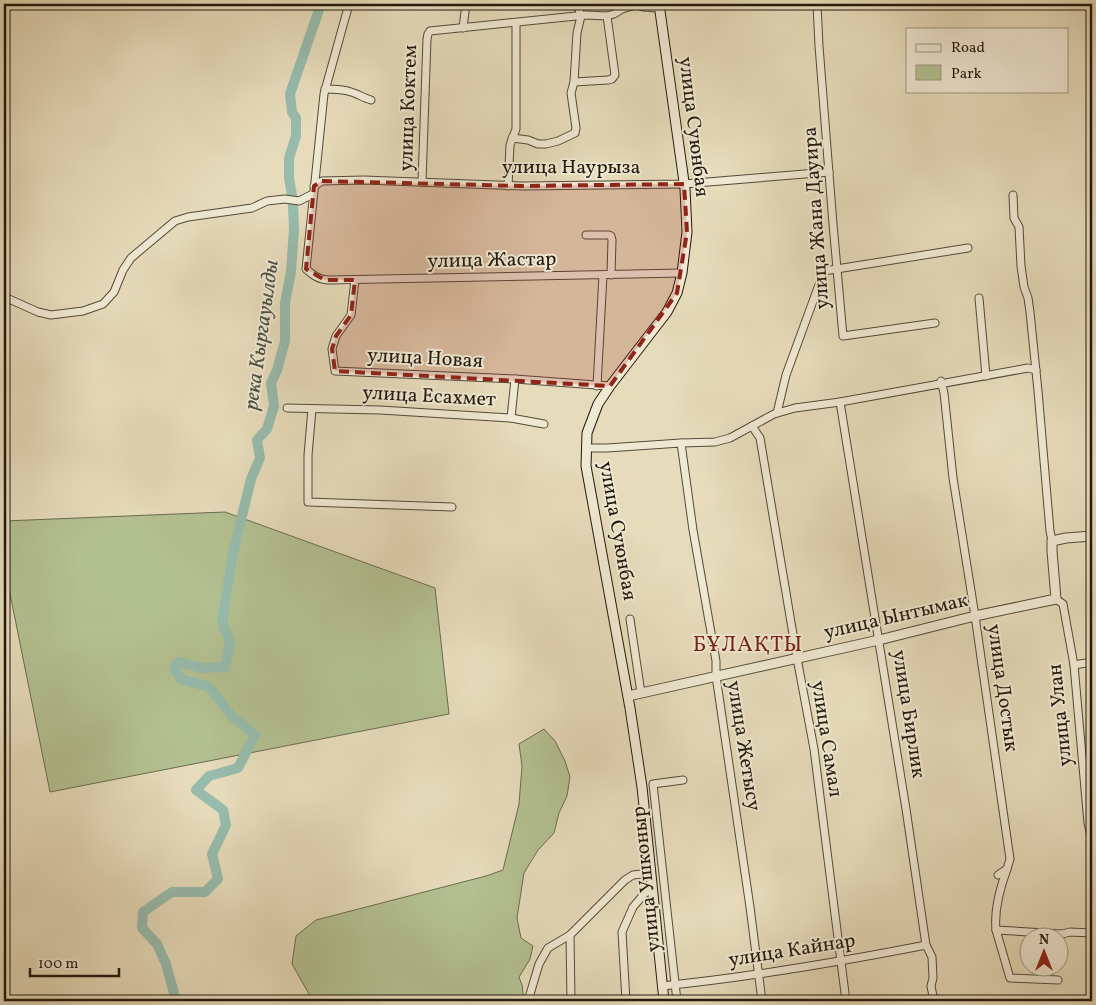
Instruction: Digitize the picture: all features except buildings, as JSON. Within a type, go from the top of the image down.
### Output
[{"type":"main road","name":"улица Суюнбая","points":[[659,6],[684,184],[687,232],[682,273],[677,293],[667,312],[598,404],[587,433],[586,466],[628,696],[642,787],[664,1001]]},
{"type":"main road","points":[[1056,598],[1052,540],[1092,536]]},
{"type":"main road","name":"улица Ынтымак","points":[[628,696],[1056,598]]},
{"type":"street","points":[[4,298],[9,298],[38,312],[51,315],[83,311],[103,304],[114,292],[123,270],[131,258],[175,221],[188,217],[252,208],[266,201],[285,199],[299,201],[313,194],[324,94],[349,4]]},
{"type":"street","points":[[466,4],[462,28],[581,16],[606,16],[636,5],[643,7],[659,6]]},
{"type":"street","points":[[512,138],[546,144],[575,134],[576,128],[571,93],[574,82],[577,33],[581,16],[577,4]]},
{"type":"street","name":"улица Жана Дауира","points":[[817,4],[836,269],[843,336],[935,323]]},
{"type":"street","points":[[574,82],[608,80],[612,79],[615,75],[606,16]]},
{"type":"street","points":[[508,186],[510,145],[516,129],[516,23]]},
{"type":"street","name":"улица Коктем","points":[[422,182],[428,34],[430,31],[462,28]]},
{"type":"street","points":[[326,89],[340,89],[353,92],[371,100]]},
{"type":"street","name":"улица Наурыза","points":[[314,186],[322,181],[364,180],[508,186],[684,184],[829,172]]},
{"type":"street","name":"улица Жастар","points":[[313,194],[306,269],[312,275],[324,280],[682,273]]},
{"type":"street","points":[[1013,195],[1014,218],[1019,227],[1024,287],[1030,312],[1052,540]]},
{"type":"street","points":[[586,235],[608,235],[611,236],[612,240],[596,386]]},
{"type":"street","points":[[777,413],[786,375],[824,271],[968,248]]},
{"type":"street","name":"улица Новая","points":[[355,280],[351,315],[336,336],[332,349],[335,371],[515,379],[610,386]]},
{"type":"street","points":[[980,298],[986,376]]},
{"type":"street","points":[[586,448],[715,442],[730,438],[777,413],[795,408],[840,402],[1028,368],[1036,370]]},
{"type":"street","points":[[511,418],[515,379]]},
{"type":"street","name":"улица Достык","points":[[941,383],[944,393],[953,478],[1010,859],[1002,883],[995,922],[996,930]]},
{"type":"street","name":"улица Бирлик","points":[[840,402],[906,809],[926,945],[932,957],[934,1001]]},
{"type":"street","name":"улица Есахмет","points":[[287,408],[380,410],[511,418],[544,424]]},
{"type":"street","points":[[312,408],[308,455],[308,502],[452,507]]},
{"type":"street","name":"улица Самал","points":[[752,426],[760,438],[814,749],[846,1001]]},
{"type":"street","name":"улица Жетысу","points":[[681,443],[693,530],[716,661],[716,676],[762,1001]]},
{"type":"street","name":"улица Улан","points":[[1056,598],[1062,604],[1074,665],[1091,833]]},
{"type":"street","points":[[630,619],[641,693]]},
{"type":"street","points":[[1074,665],[1092,662]]},
{"type":"street","name":"улица Ушконыр","points":[[677,1001],[653,784],[683,780]]},
{"type":"street","points":[[998,875],[1007,869]]},
{"type":"street","points":[[528,1001],[539,964],[548,948],[570,935],[625,880],[633,875],[651,873]]},
{"type":"street","points":[[626,1001],[622,932],[633,907],[645,893],[653,893]]},
{"type":"street","points":[[1058,980],[1010,978],[996,930],[1062,934],[1092,932]]},
{"type":"street","points":[[570,935],[571,1001]]},
{"type":"street","name":"улица Кайнар","points":[[662,986],[841,962],[926,945]]},
{"type":"highlighted area","points":[[322,181],[523,186],[684,184],[687,232],[677,293],[610,386],[335,371],[332,349],[336,336],[351,315],[355,280],[325,280],[306,269],[314,186]]},
{"type":"green space","points":[[225,512],[435,588],[449,714],[50,792],[4,564],[4,521]]},
{"type":"green space","points":[[544,729],[555,741],[565,761],[570,777],[567,796],[559,813],[554,833],[538,850],[524,873],[517,918],[521,938],[533,946],[530,959],[519,977],[524,1001],[313,1001],[292,964],[296,936],[316,920],[503,870],[519,804],[522,766],[519,744]]},
{"type":"waterway","name":"река Кыргауылды","points":[[292,195],[289,178],[289,158],[296,136],[296,118],[292,112],[290,94],[321,4]]},
{"type":"waterway","name":"река Кыргауылды","points":[[176,1001],[166,964],[157,944],[142,928],[143,912],[172,892],[205,892],[218,879],[212,854],[226,825],[223,810],[196,790],[209,776],[238,768],[255,735],[232,716],[209,687],[181,679],[174,668],[178,662],[203,668],[225,667],[230,643],[222,622],[233,553],[251,479],[260,458],[257,440],[267,429],[274,406],[271,383],[277,370],[285,341],[285,303],[291,272],[294,229],[293,206]]},
{"type":"district","name":"БҰЛАҚТЫ","points":[[748,645]]}]
